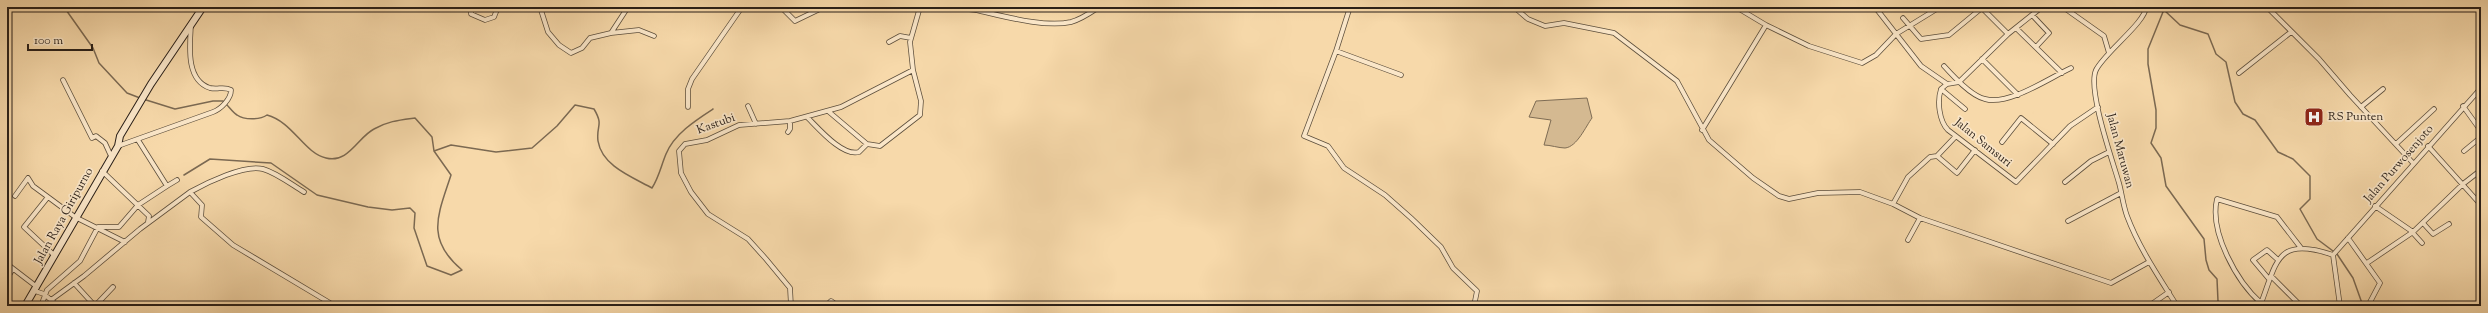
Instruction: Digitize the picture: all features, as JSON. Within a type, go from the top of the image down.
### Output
[{"type":"main road","name":"Jalan Raya Giripurno","points":[[25,306],[55,256],[101,171],[118,146],[120,136],[151,84],[203,7]]},
{"type":"street","points":[[470,7],[471,14],[485,20],[494,17],[498,7]]},
{"type":"street","points":[[540,7],[548,32],[559,46],[571,53],[582,48],[590,38],[611,33],[639,30],[654,36]]},
{"type":"street","points":[[611,33],[628,7]]},
{"type":"street","points":[[688,107],[688,89],[692,79],[742,7]]},
{"type":"street","points":[[781,7],[795,22],[824,7]]},
{"type":"street","points":[[828,111],[867,144],[880,146],[889,141],[920,115],[921,101],[912,70],[911,38],[920,7]]},
{"type":"street","points":[[949,7],[975,9],[1047,23],[1063,23],[1082,18],[1099,7]]},
{"type":"street","points":[[1350,7],[1336,51],[1305,130],[1305,137],[1328,146],[1344,168],[1385,195],[1432,237],[1441,247],[1453,268],[1477,291],[1474,306]]},
{"type":"street","points":[[1514,7],[1528,19],[1545,26],[1564,22],[1614,33],[1677,81],[1688,98],[1708,140],[1770,191],[1783,198],[1792,199],[1818,193],[1860,192],[1893,204],[1920,218],[2109,283],[2115,282],[2149,262]]},
{"type":"street","points":[[1736,7],[1766,25],[1809,46],[1862,63],[1876,55],[1896,34],[1940,7]]},
{"type":"street","points":[[1875,7],[1922,66],[1947,84]]},
{"type":"street","points":[[1965,109],[1941,89],[1947,84],[1959,82],[2008,34],[2033,16],[2042,7]]},
{"type":"street","points":[[2063,7],[2104,36],[2109,53]]},
{"type":"street","name":"Jalan Maruwan","points":[[2146,7],[2143,18],[2109,53],[2095,74],[2098,107],[2127,216],[2149,262],[2177,306]]},
{"type":"street","points":[[2267,7],[2319,59],[2361,107],[2414,163]]},
{"type":"street","points":[[1902,18],[1911,26],[1921,39],[1946,36],[1982,8],[2008,34]]},
{"type":"street","points":[[2033,16],[2049,34],[2036,47]]},
{"type":"street","points":[[118,146],[138,140],[177,123],[213,112],[224,104],[229,97],[231,90],[226,87],[210,88],[196,74],[189,50],[191,25]]},
{"type":"street","points":[[1702,130],[1766,25]]},
{"type":"street","points":[[2016,28],[2062,73]]},
{"type":"street","points":[[2238,73],[2291,32]]},
{"type":"street","points":[[889,42],[900,36],[911,38]]},
{"type":"street","points":[[1336,51],[1401,76]]},
{"type":"street","points":[[1982,59],[2018,94]]},
{"type":"street","points":[[1944,66],[1959,82],[1984,99],[1995,100],[2018,94],[2071,68]]},
{"type":"street","name":"Kastubi","points":[[791,306],[790,288],[766,259],[748,240],[708,214],[691,192],[687,185],[679,159],[682,146],[713,138],[739,125],[808,118],[841,107],[872,93],[912,70]]},
{"type":"street","points":[[63,80],[92,138],[96,136],[104,143],[111,156]]},
{"type":"street","name":"Jalan Purwosenjoto","points":[[2335,253],[2463,106],[2481,88]]},
{"type":"street","name":"Jalan Samsuri","points":[[1941,89],[1940,106],[1943,122],[1956,136],[2016,182],[2076,120],[2098,107]]},
{"type":"street","points":[[2361,107],[2383,89]]},
{"type":"street","points":[[748,106],[756,124]]},
{"type":"street","points":[[2463,106],[2481,131]]},
{"type":"street","points":[[2396,144],[2434,109]]},
{"type":"street","points":[[808,118],[829,138],[849,152],[859,152],[867,144]]},
{"type":"street","points":[[2002,142],[2021,118],[2053,144]]},
{"type":"street","points":[[788,132],[790,129],[790,121]]},
{"type":"street","points":[[1937,156],[1956,136]]},
{"type":"street","points":[[2464,151],[2481,137]]},
{"type":"street","points":[[138,140],[167,186]]},
{"type":"street","points":[[2428,146],[2481,204]]},
{"type":"street","points":[[1893,204],[1908,177],[1917,167],[1932,155],[1937,156],[1957,173],[1975,150]]},
{"type":"street","points":[[2065,182],[2091,161],[2109,152]]},
{"type":"street","points":[[47,297],[74,283],[145,225],[190,192],[208,182],[241,171],[260,169],[304,192]]},
{"type":"street","points":[[101,171],[140,207],[150,219],[145,225]]},
{"type":"street","points":[[2367,263],[2413,232],[2463,184],[2480,173]]},
{"type":"street","points":[[15,196],[28,178],[33,186],[75,217],[125,242]]},
{"type":"street","points":[[99,228],[119,227],[140,207],[177,180]]},
{"type":"street","points":[[190,192],[202,205],[201,217],[234,245],[335,306]]},
{"type":"street","points":[[2068,221],[2121,193]]},
{"type":"street","points":[[48,197],[24,228],[55,256]]},
{"type":"street","points":[[2301,248],[2277,217],[2217,199],[2219,230],[2224,250],[2246,290],[2260,305],[2277,259],[2282,254],[2301,248],[2335,253],[2340,306]]},
{"type":"street","points":[[2375,206],[2413,232],[2422,243]]},
{"type":"street","points":[[1908,240],[1920,218]]},
{"type":"street","points":[[2423,223],[2433,234],[2449,224]]},
{"type":"street","points":[[41,306],[54,283],[80,261],[99,228]]},
{"type":"street","points":[[2348,238],[2381,284],[2369,304]]},
{"type":"street","points":[[2277,259],[2267,250],[2253,260],[2301,306]]},
{"type":"street","points":[[7,264],[58,306]]},
{"type":"street","points":[[7,278],[14,269]]},
{"type":"street","points":[[74,283],[95,306],[112,287]]},
{"type":"street","points":[[2149,306],[2169,292]]},
{"type":"street","points":[[826,306],[831,301],[838,306]]},
{"type":"shaded area","points":[[1587,98],[1592,118],[1581,136],[1569,147],[1565,148],[1544,145],[1551,120],[1529,117],[1536,101]]},
{"type":"waterway","points":[[64,7],[93,48],[99,63],[127,93],[140,98]]},
{"type":"waterway","points":[[2165,7],[2148,49],[2148,64],[2156,110],[2156,128],[2151,143],[2161,158],[2166,186],[2204,239],[2206,260],[2209,270],[2217,279],[2218,301],[2222,306]]},
{"type":"waterway","points":[[2164,10],[2180,25],[2208,34],[2216,54],[2226,62],[2235,102],[2243,114],[2255,120],[2278,152],[2293,159],[2310,176],[2310,199],[2300,209],[2317,239],[2337,254],[2353,278],[2363,306]]},
{"type":"waterway","points":[[143,99],[175,109],[213,101],[223,101],[240,117],[256,119],[267,115],[276,119],[284,124],[318,155],[334,159],[347,154],[368,133],[379,126],[394,121],[415,118],[432,137],[434,151]]},
{"type":"waterway","points":[[184,175],[210,159],[271,163],[317,195],[368,207],[392,210],[410,208],[415,213],[414,228],[427,266],[451,275],[462,270],[450,259],[443,248],[439,237],[438,226],[442,202],[451,175],[434,151],[451,145],[496,152],[532,148],[557,126],[575,105],[594,109],[599,119],[598,141],[605,157],[619,170],[652,188],[666,154],[674,140],[686,128],[713,109]]},
{"type":"place","name":"RS Punten","points":[[2314,117]]}]
